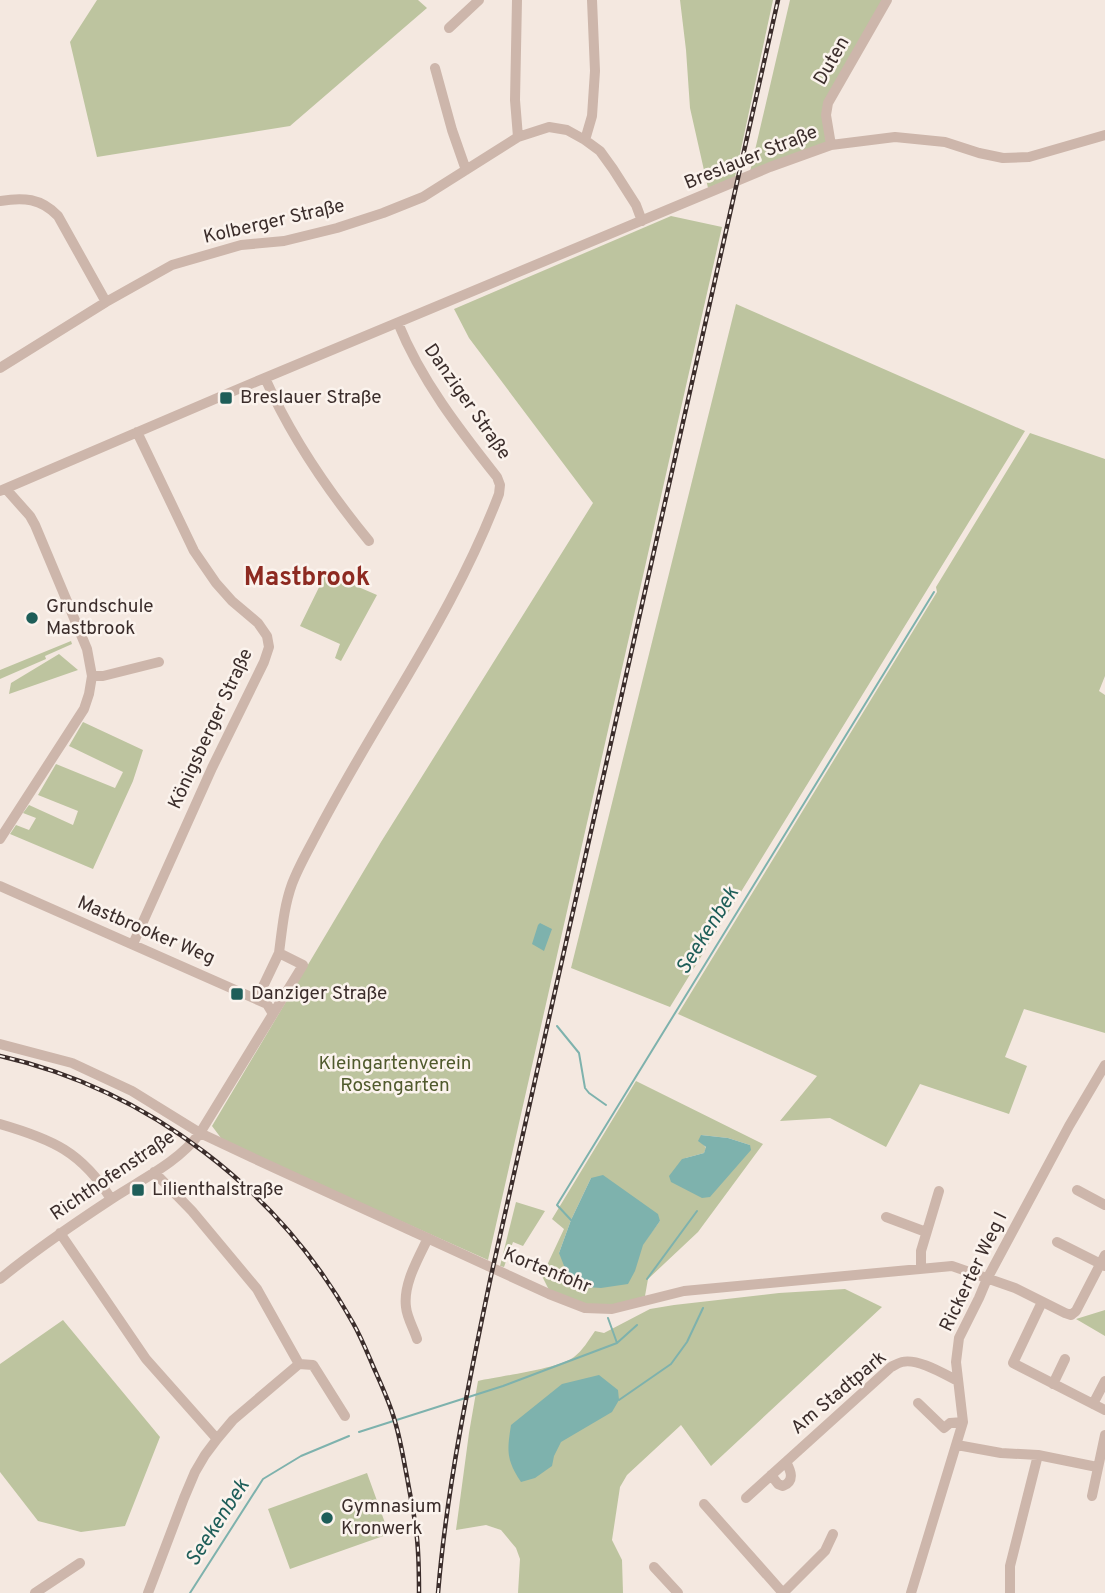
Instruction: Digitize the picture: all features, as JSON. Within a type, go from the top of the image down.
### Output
[{"type":"street","points":[[449,28],[479,0]]},
{"type":"street","points":[[517,0],[517,137]]},
{"type":"street","points":[[585,140],[592,116],[594,82],[592,0]]},
{"type":"street","name":"Duten","points":[[831,145],[825,115],[828,103],[887,0]]},
{"type":"street","points":[[435,68],[466,170]]},
{"type":"street","name":"Kolberger Straße","points":[[0,368],[106,302],[172,265],[241,245],[284,241],[360,220],[423,197],[517,137],[549,127],[567,130],[600,151],[636,205],[642,221]]},
{"type":"street","name":"Breslauer Straße","points":[[3,490],[790,159],[831,145],[895,137],[945,142],[1003,158],[1029,158],[1105,135]]},
{"type":"street","points":[[0,201],[18,198],[36,200],[51,208],[106,302]]},
{"type":"street","name":"Danziger Straße","points":[[257,999],[279,953],[282,924],[297,872],[361,752],[460,583],[499,494],[497,477],[424,377],[398,323]]},
{"type":"street","points":[[265,378],[302,449],[369,541]]},
{"type":"street","name":"Königsberger Straße","points":[[134,944],[269,647],[267,636],[258,623],[232,601],[194,551],[137,432]]},
{"type":"street","points":[[0,839],[84,709],[92,676],[88,649],[43,541],[30,516],[3,490]]},
{"type":"street","points":[[92,676],[103,676],[159,662]]},
{"type":"street","name":"Mastbrooker Weg","points":[[0,886],[257,999],[267,1004],[272,1014]]},
{"type":"street","points":[[272,1014],[303,965],[279,953]]},
{"type":"street","name":"Richthofenstraße","points":[[0,1279],[60,1233],[183,1151],[200,1133],[272,1014]]},
{"type":"street","name":"Kortenfohr","points":[[0,1044],[72,1063],[132,1091],[200,1133],[584,1308],[612,1309],[684,1291],[952,1266],[1016,1288],[1071,1315],[1076,1311],[1103,1262]]},
{"type":"street","name":"Rickerter Weg I","points":[[911,1593],[963,1422],[956,1362],[959,1338],[987,1279],[1105,1065]]},
{"type":"street","points":[[0,1124],[27,1132],[71,1153],[88,1168],[111,1199]]},
{"type":"street","points":[[153,1172],[192,1211],[257,1289],[299,1364]]},
{"type":"street","points":[[1077,1190],[1105,1205]]},
{"type":"street","points":[[921,1268],[921,1251],[939,1191]]},
{"type":"street","points":[[886,1217],[926,1232]]},
{"type":"street","points":[[60,1233],[146,1359],[217,1439]]},
{"type":"street","points":[[418,1339],[406,1308],[407,1291],[410,1277],[428,1238]]},
{"type":"street","points":[[1058,1241],[1103,1262]]},
{"type":"street","points":[[1042,1302],[1013,1363],[1105,1410]]},
{"type":"street","points":[[1053,1384],[1065,1359]]},
{"type":"street","name":"Am Stadtpark","points":[[746,1498],[891,1367],[902,1362],[911,1362],[958,1381]]},
{"type":"street","points":[[148,1593],[195,1472],[233,1420],[299,1364],[313,1365],[345,1416]]},
{"type":"street","points":[[1093,1404],[1105,1381]]},
{"type":"street","points":[[918,1403],[944,1428],[950,1423],[963,1422]]},
{"type":"street","points":[[1092,1496],[1105,1435]]},
{"type":"street","points":[[957,1445],[1001,1453],[1038,1455],[1097,1467]]},
{"type":"street","points":[[1010,1593],[1010,1566],[1038,1455]]},
{"type":"street","name":"Am Stadtpark","points":[[771,1475],[778,1484],[787,1484],[792,1471],[786,1462]]},
{"type":"street","points":[[704,1504],[783,1593],[825,1551],[834,1534]]},
{"type":"street","points":[[35,1593],[80,1563]]},
{"type":"street","points":[[654,1567],[678,1593]]},
{"type":"green space","points":[[97,0],[418,0],[427,8],[290,126],[97,157],[70,42]]},
{"type":"green space","points":[[680,0],[773,0],[735,177],[708,188],[690,108]]},
{"type":"green space","points":[[790,0],[887,0],[828,103],[831,145],[749,176]]},
{"type":"green space","name":"Kleingartenverein Rosengarten","points":[[671,216],[722,227],[488,1260],[224,1142],[212,1126],[381,842],[593,503],[469,338],[454,309]]},
{"type":"green space","points":[[736,304],[1025,431],[670,1007],[571,968]]},
{"type":"green space","points":[[1030,433],[1105,459],[1105,676],[1099,691],[1105,695],[1105,1033],[1024,1009],[1005,1057],[1027,1066],[1009,1114],[920,1084],[886,1147],[830,1118],[780,1121],[817,1076],[678,1014],[937,592],[936,587]]},
{"type":"green space","points":[[326,573],[377,595],[341,661],[335,658],[340,644],[300,626]]},
{"type":"green space","points":[[71,641],[72,644],[45,656],[46,659],[0,679],[0,670]]},
{"type":"green space","points":[[59,654],[78,670],[9,694],[11,683]]},
{"type":"green space","points":[[83,722],[143,750],[133,781],[93,869],[10,834],[16,825],[29,830],[36,818],[23,813],[29,805],[73,825],[78,811],[38,795],[56,764],[115,788],[123,772],[69,746]]},
{"type":"green space","points":[[636,1081],[763,1144],[698,1232],[648,1279],[645,1296],[612,1307],[586,1305],[550,1292],[542,1276],[564,1229],[552,1219]],"holes":[[[701,1135],[728,1138],[750,1145],[682,1159],[704,1153],[706,1148]],[[591,1178],[660,1221],[642,1245],[559,1253]]]},
{"type":"green space","points":[[516,1202],[545,1211],[523,1246],[513,1242],[504,1267],[500,1266]]},
{"type":"green space","points":[[845,1289],[882,1307],[711,1466],[681,1425],[627,1475],[620,1487],[612,1540],[622,1560],[623,1593],[518,1593],[520,1559],[516,1548],[501,1530],[486,1525],[456,1530],[478,1381],[542,1369],[566,1361],[580,1351],[595,1331],[604,1333],[650,1309],[779,1293]]},
{"type":"green space","points":[[1105,1310],[1105,1336],[1076,1319]]},
{"type":"green space","points":[[63,1320],[160,1437],[125,1526],[81,1532],[38,1521],[0,1472],[0,1364]]},
{"type":"green space","points":[[367,1473],[389,1534],[290,1569],[268,1509]]},
{"type":"water","points":[[540,923],[552,929],[544,951],[532,944]]},
{"type":"water","points":[[701,1135],[728,1138],[750,1145],[751,1150],[710,1197],[702,1198],[671,1182],[669,1176],[682,1159],[704,1153],[706,1147],[698,1141]]},
{"type":"water","points":[[603,1175],[658,1214],[660,1221],[643,1245],[628,1284],[601,1288],[572,1286],[559,1253],[591,1178]]},
{"type":"water","points":[[599,1375],[618,1390],[619,1400],[612,1412],[561,1442],[552,1466],[535,1478],[521,1482],[509,1455],[511,1425],[562,1384]]},
{"type":"waterway","name":"Seekenbek","points":[[571,1220],[557,1205],[934,592]]},
{"type":"waterway","points":[[557,1026],[579,1053],[585,1088],[606,1105]]},
{"type":"waterway","points":[[647,1279],[697,1211]]},
{"type":"waterway","points":[[619,1400],[671,1364],[687,1342],[703,1308]]},
{"type":"waterway","name":"Seekenbek","points":[[359,1432],[503,1386],[617,1343],[608,1318]]},
{"type":"waterway","points":[[617,1343],[637,1325]]},
{"type":"waterway","name":"Seekenbek","points":[[190,1593],[263,1479],[301,1456],[349,1436]]},
{"type":"railway","points":[[438,1593],[453,1473],[491,1276],[778,0]]},
{"type":"railway","points":[[0,1056],[55,1072],[108,1093],[158,1120],[205,1152],[248,1189],[288,1230],[323,1275],[353,1323],[386,1397],[403,1454],[415,1523],[419,1593]]},
{"type":"place","name":"Breslauer Straße","points":[[226,398]]},
{"type":"place","name":"Grundschule Mastbrook","points":[[32,618]]},
{"type":"place","name":"Danziger Straße","points":[[237,994]]},
{"type":"place","name":"Lilienthalstraße","points":[[138,1190]]},
{"type":"place","name":"Gymnasium Kronwerk","points":[[327,1518]]},
{"type":"district","name":"Mastbrook","points":[[307,578]]}]
